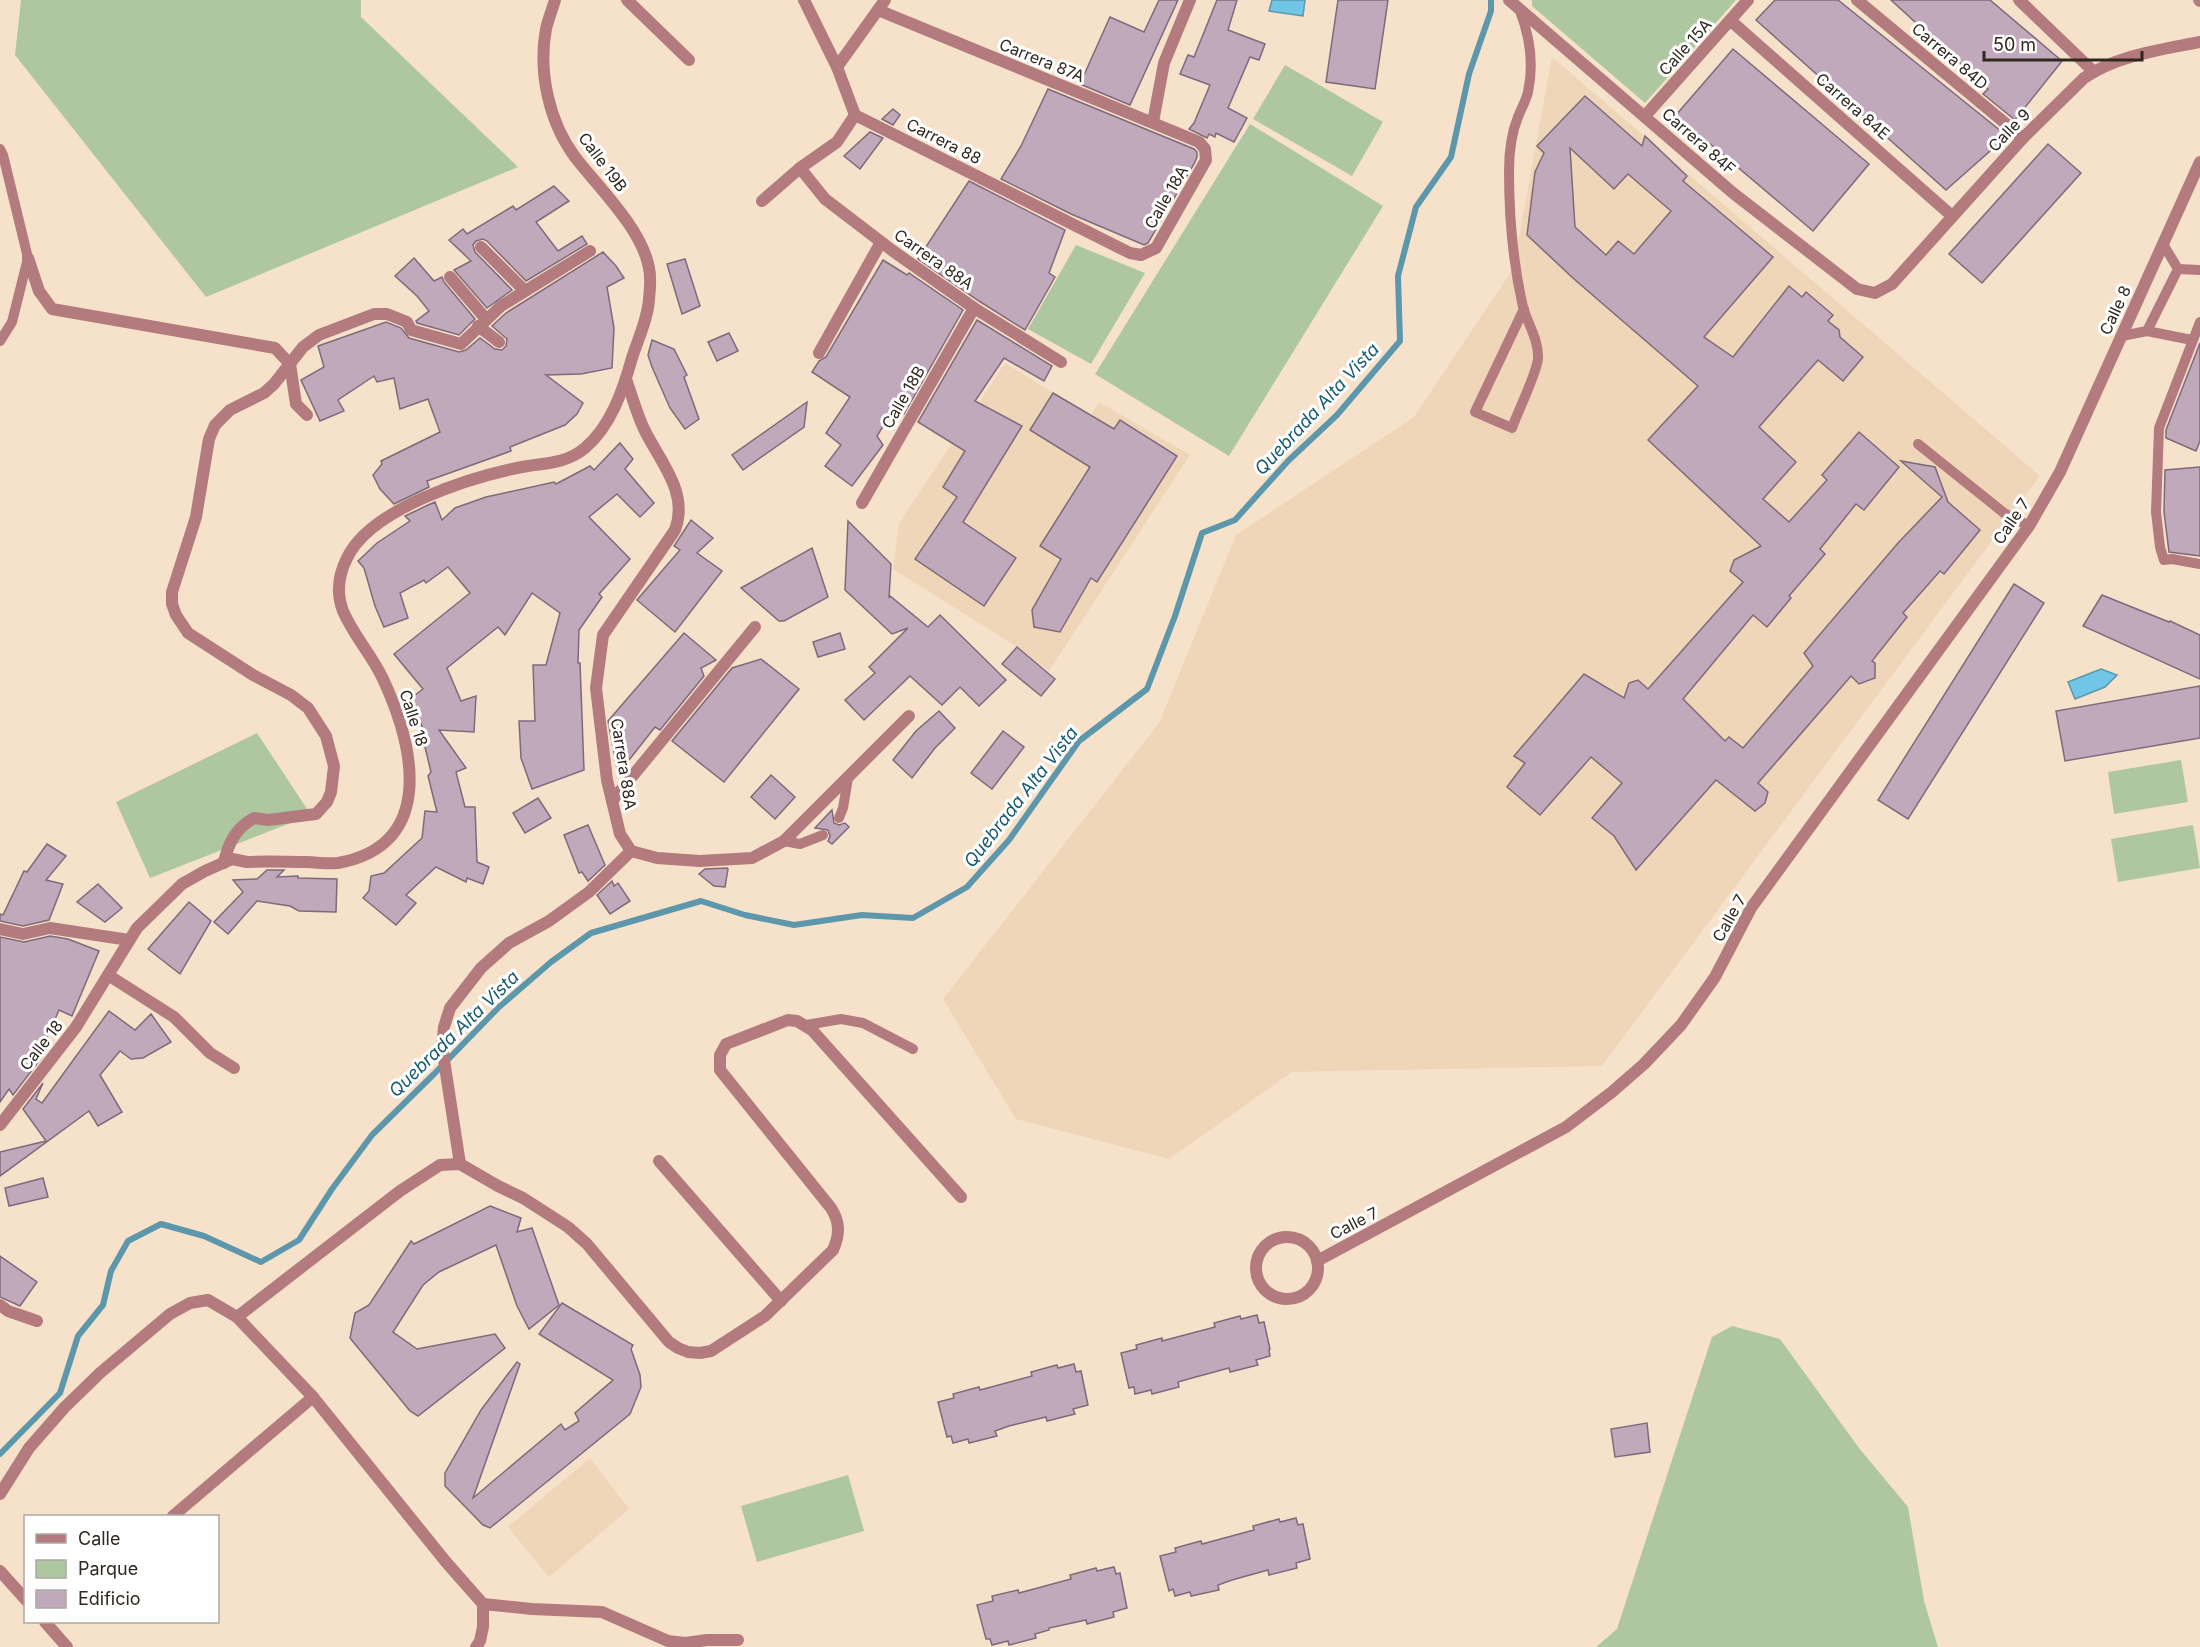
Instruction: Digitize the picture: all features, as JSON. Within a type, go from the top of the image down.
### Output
[{"type":"street","name":"Calle 19B","points":[[555,0],[546,29],[544,53],[546,90],[552,113],[574,156],[627,221],[643,250],[649,268]]},
{"type":"street","points":[[627,0],[688,60]]},
{"type":"street","points":[[762,201],[800,168],[837,142],[855,115],[837,68],[804,0]]},
{"type":"street","name":"Carrera 84F","points":[[1509,0],[1521,5],[1733,193],[1857,289],[1875,293]]},
{"type":"street","name":"Calle 15A","points":[[1645,116],[1748,0]]},
{"type":"street","name":"Carrera 84D","points":[[1857,0],[2023,138]]},
{"type":"street","points":[[2019,0],[2094,72]]},
{"type":"street","points":[[1152,122],[1164,63],[1187,1]]},
{"type":"street","points":[[837,68],[881,5]]},
{"type":"street","name":"Carrera 87A","points":[[881,5],[1053,84],[1194,140]]},
{"type":"street","name":"Carrera 84E","points":[[1731,21],[1952,216]]},
{"type":"street","name":"Calle 9","points":[[1875,293],[1892,284],[2023,138],[2084,78],[2127,57],[2200,42]]},
{"type":"street","name":"Carrera 88","points":[[855,115],[1130,253]]},
{"type":"street","name":"Calle 18A","points":[[1130,253],[1141,255],[1156,248],[1201,170],[1206,160],[1205,148],[1194,140]]},
{"type":"street","name":"Calle 8","points":[[2060,472],[2200,162]]},
{"type":"street","name":"Carrera 88A","points":[[800,168],[825,199],[881,242],[1057,364]]},
{"type":"street","points":[[819,353],[881,242]]},
{"type":"street","points":[[481,246],[525,290]]},
{"type":"street","points":[[224,863],[227,844],[254,818],[268,820],[316,814],[327,802],[331,792],[334,766],[326,736],[308,708],[291,695],[253,675],[188,633],[176,615],[172,604],[172,592],[196,517],[209,439],[215,425],[230,410],[264,393],[274,384],[303,347],[319,335],[374,315],[387,314],[407,322],[411,330],[461,344],[501,306],[590,251]]},
{"type":"street","points":[[28,258],[39,291],[52,309],[275,348],[290,364],[296,404],[307,415]]},
{"type":"street","name":"Calle 18","points":[[0,1125],[76,1027],[136,928],[182,884],[232,859],[247,862],[337,863],[363,855],[385,844],[403,819],[410,784],[409,755],[402,727],[382,677],[342,610],[338,581],[348,555],[366,532],[392,514],[437,492],[478,477],[570,458],[583,450],[608,421],[626,378],[649,302],[649,268]]},
{"type":"street","points":[[450,277],[482,323],[499,342]]},
{"type":"street","name":"Calle 18B","points":[[862,503],[974,308]]},
{"type":"street","name":"Carrera 88A","points":[[626,378],[644,429],[678,494],[680,508],[679,519],[670,537],[652,560],[603,635],[596,688],[607,780],[620,834],[631,852]]},
{"type":"street","name":"Calle 7","points":[[1317,1261],[1566,1128],[1644,1064],[1681,1025],[1710,985],[1751,908],[2029,526],[2060,472]]},
{"type":"street","points":[[612,801],[755,627]]},
{"type":"street","points":[[459,1164],[442,1047],[444,1027],[450,1008],[481,968],[509,943],[549,921],[589,892],[631,852],[668,859],[699,861],[752,858],[784,841],[909,716]]},
{"type":"street","points":[[0,929],[23,934],[50,928],[129,940]]},
{"type":"street","points":[[108,975],[174,1017],[210,1053],[234,1068]]},
{"type":"street","points":[[237,1317],[400,1191],[441,1165],[459,1164],[531,1203],[568,1227],[587,1244],[669,1342],[678,1348],[699,1353],[711,1351],[765,1316],[833,1250],[839,1233],[838,1223],[831,1208],[724,1076],[719,1062],[720,1054],[726,1044],[788,1020],[806,1024],[961,1197]]},
{"type":"street","points":[[659,1161],[781,1301]]},
{"type":"street","points":[[1287,1236],[1306,1243],[1314,1251],[1317,1261],[1318,1269],[1314,1283],[1304,1294],[1294,1298],[1283,1299],[1263,1290],[1255,1270],[1256,1260],[1261,1250],[1277,1238],[1287,1236]]},
{"type":"street","points":[[0,1494],[29,1448],[64,1408],[100,1373],[170,1314],[190,1303],[207,1300],[237,1317],[313,1398],[446,1562],[483,1604],[483,1626],[480,1641],[476,1647]]},
{"type":"street","points":[[0,1305],[8,1311],[37,1320]]},
{"type":"street","points":[[174,1515],[313,1398]]},
{"type":"street","points":[[0,1571],[24,1597]]},
{"type":"street","points":[[483,1604],[602,1612],[668,1641],[685,1643],[738,1640]]},
{"type":"street","points":[[46,1623],[67,1647]]},
{"type":"lane","points":[[1521,5],[1531,54],[1527,93],[1514,127],[1509,158],[1512,246],[1524,309],[1538,345],[1538,362],[1512,428],[1475,412],[1524,309]]},
{"type":"lane","points":[[0,149],[28,258],[12,322],[0,341]]},
{"type":"lane","points":[[2163,244],[2178,269]]},
{"type":"lane","points":[[2178,269],[2200,270]]},
{"type":"lane","points":[[2147,331],[2178,269]]},
{"type":"lane","points":[[2200,322],[2159,428],[2156,512],[2160,547],[2164,560],[2172,559],[2200,564]]},
{"type":"lane","points":[[2122,336],[2147,331],[2192,340]]},
{"type":"lane","points":[[1019,336],[1023,349]]},
{"type":"lane","points":[[1918,444],[2004,513],[2029,526]]},
{"type":"lane","points":[[839,818],[848,778]]},
{"type":"lane","points":[[784,841],[800,843],[823,836]]},
{"type":"lane","points":[[806,1024],[841,1019],[863,1023],[913,1049]]},
{"type":"shaded area","points":[[1552,57],[2040,476],[1602,1066],[1292,1072],[1169,1159],[1016,1119],[943,999],[1159,723],[1236,535],[1414,417],[1513,269]]},
{"type":"shaded area","points":[[1005,363],[1091,416],[1099,402],[1190,455],[1049,671],[1017,647],[893,569],[899,523]]},
{"type":"shaded area","points":[[590,1458],[629,1509],[549,1577],[508,1527]]},
{"type":"green space","points":[[21,0],[361,0],[361,17],[518,167],[206,297],[15,55]]},
{"type":"green space","points":[[1532,0],[1736,0],[1645,103],[1532,6]]},
{"type":"green space","points":[[1285,65],[1383,122],[1352,176],[1253,119]]},
{"type":"green space","points":[[1250,124],[1383,206],[1229,456],[1095,374]]},
{"type":"green space","points":[[1076,245],[1145,273],[1091,364],[1028,329]]},
{"type":"green space","points":[[257,733],[311,815],[150,878],[116,802]]},
{"type":"green space","points":[[2181,760],[2188,802],[2114,814],[2108,772]]},
{"type":"green space","points":[[2193,825],[2200,868],[2118,882],[2111,839]]},
{"type":"green space","points":[[1732,1326],[1780,1339],[1859,1448],[1908,1507],[1924,1601],[1938,1647],[1596,1647],[1617,1629],[1712,1337]]},
{"type":"green space","points":[[848,1475],[864,1531],[757,1562],[741,1506]]},
{"type":"water","points":[[1272,0],[1305,0],[1303,16],[1269,11]]},
{"type":"water","points":[[2101,669],[2117,675],[2105,687],[2075,699],[2068,682]]},
{"type":"building","points":[[1159,0],[1178,0],[1130,105],[1080,84],[1110,17],[1144,32]]},
{"type":"building","points":[[1217,0],[1237,0],[1228,30],[1265,44],[1259,60],[1250,57],[1228,108],[1247,118],[1234,142],[1216,133],[1215,137],[1209,134],[1207,138],[1189,129],[1194,123],[1210,85],[1180,74],[1188,55],[1194,57]]},
{"type":"building","points":[[1338,0],[1388,0],[1375,89],[1326,82]]},
{"type":"building","points":[[1775,0],[1838,0],[2007,136],[1946,190],[1756,20]]},
{"type":"building","points":[[1891,0],[1990,0],[2062,61],[2015,120],[1983,94],[1988,89]]},
{"type":"building","points":[[1733,49],[1869,164],[1813,231],[1676,115]]},
{"type":"building","points":[[1048,89],[1197,152],[1194,164],[1148,243],[1144,245],[1071,214],[1001,179],[1021,146]]},
{"type":"building","points":[[1585,96],[1642,146],[1645,136],[1687,176],[1683,181],[1773,257],[1704,337],[1733,357],[1789,286],[1802,297],[1806,292],[1833,315],[1828,321],[1839,330],[1840,337],[1863,357],[1843,381],[1818,360],[1759,427],[1796,462],[1763,499],[1789,522],[1827,480],[1822,475],[1859,432],[1899,467],[1864,510],[1856,504],[1820,549],[1825,554],[1789,596],[1791,598],[1767,627],[1753,615],[1683,699],[1725,741],[1729,737],[1743,748],[1813,666],[1804,653],[1898,543],[1942,497],[1901,461],[1935,467],[1948,502],[1980,530],[1944,574],[1940,571],[1903,613],[1907,617],[1872,661],[1875,663],[1875,678],[1859,684],[1851,676],[1758,783],[1768,792],[1765,803],[1755,811],[1716,780],[1636,870],[1614,836],[1592,818],[1622,783],[1591,757],[1540,815],[1507,787],[1525,763],[1514,756],[1584,674],[1624,698],[1629,683],[1638,680],[1648,689],[1743,582],[1730,571],[1734,560],[1761,546],[1648,440],[1698,386],[1574,279],[1527,235],[1535,172],[1544,153],[1537,146]],"holes":[[[1570,148],[1614,189],[1628,174],[1671,211],[1634,254],[1618,241],[1606,255],[1575,227]]]},
{"type":"building","points":[[893,109],[900,115],[893,125],[882,119]]},
{"type":"building","points":[[870,132],[883,138],[860,169],[844,156]]},
{"type":"building","points":[[2048,144],[2081,173],[1982,283],[1949,254]]},
{"type":"building","points":[[969,181],[1065,230],[1049,273],[1055,277],[1025,330],[918,259]]},
{"type":"building","points":[[554,186],[569,201],[536,222],[558,251],[582,236],[587,244],[526,281],[487,241],[483,239],[476,241],[473,245],[475,252],[512,290],[487,308],[454,270],[471,261],[449,240],[463,229],[467,234],[513,206],[516,210]]},
{"type":"building","points":[[603,252],[624,278],[607,287],[614,328],[612,368],[581,374],[546,375],[583,403],[577,414],[565,425],[510,447],[511,451],[427,481],[429,487],[394,504],[380,489],[373,475],[382,464],[381,461],[440,432],[428,399],[400,409],[394,378],[377,382],[374,376],[338,400],[344,411],[320,421],[301,380],[324,367],[318,346],[386,322],[401,328],[409,338],[459,352],[466,350],[480,338],[495,349],[502,350],[506,346],[507,339],[492,326],[506,313]]},
{"type":"building","points":[[414,258],[434,281],[442,277],[475,319],[459,335],[417,323],[416,321],[429,311],[417,296],[395,276]]},
{"type":"building","points":[[685,259],[700,306],[682,314],[667,264]]},
{"type":"building","points":[[883,260],[907,275],[909,273],[963,310],[904,414],[894,408],[877,436],[883,445],[852,486],[825,466],[841,445],[826,433],[850,397],[812,372],[819,361],[826,357]]},
{"type":"building","points":[[977,320],[1052,366],[1044,381],[1004,358],[975,401],[1022,426],[963,522],[1016,558],[984,606],[915,559],[957,497],[943,487],[965,451],[918,422]]},
{"type":"building","points":[[729,333],[738,351],[717,361],[708,342]]},
{"type":"building","points":[[652,340],[674,349],[687,375],[684,377],[699,419],[685,429],[670,408],[652,367],[648,355]]},
{"type":"building","points":[[2200,343],[2200,441],[2196,451],[2166,438],[2166,430]]},
{"type":"building","points":[[1053,393],[1114,429],[1120,420],[1177,456],[1097,582],[1091,578],[1060,632],[1034,627],[1032,610],[1061,559],[1040,546],[1090,467],[1030,430]]},
{"type":"building","points":[[807,402],[804,427],[743,470],[732,455]]},
{"type":"building","points":[[620,443],[633,459],[625,469],[654,503],[640,517],[617,494],[589,517],[630,559],[599,594],[602,597],[579,630],[578,663],[580,663],[584,770],[532,789],[521,758],[519,721],[535,721],[533,665],[546,665],[560,613],[532,593],[505,635],[498,627],[447,668],[461,701],[476,696],[474,732],[439,730],[466,768],[456,772],[465,807],[475,807],[477,862],[489,867],[483,884],[467,878],[466,882],[436,867],[406,895],[416,903],[396,925],[363,898],[369,891],[371,876],[384,873],[422,838],[425,811],[437,812],[428,776],[431,772],[424,743],[429,742],[410,699],[423,689],[394,654],[470,593],[448,567],[426,583],[424,580],[400,593],[408,618],[384,627],[364,568],[358,561],[377,543],[410,521],[405,516],[428,505],[435,502],[442,520],[455,508],[486,497],[554,482],[556,484],[590,466],[594,470]]},
{"type":"building","points":[[2200,467],[2200,556],[2169,552],[2164,512],[2165,470]]},
{"type":"building","points":[[691,520],[713,538],[697,553],[722,571],[675,632],[637,600],[680,550],[674,546]]},
{"type":"building","points":[[848,521],[891,564],[889,598],[890,596],[928,627],[940,615],[1006,680],[979,706],[960,687],[942,705],[910,676],[864,720],[845,700],[875,673],[869,667],[908,628],[892,634],[845,590]]},
{"type":"building","points":[[812,548],[828,597],[784,621],[779,621],[741,588]]},
{"type":"building","points":[[2014,584],[2044,603],[1908,819],[1878,800]]},
{"type":"building","points":[[2102,595],[2200,635],[2200,679],[2083,626]]},
{"type":"building","points":[[684,633],[716,660],[701,668],[704,676],[660,730],[655,727],[618,774],[608,721]]},
{"type":"building","points":[[840,633],[845,649],[818,657],[813,642]]},
{"type":"building","points":[[1017,647],[1055,679],[1041,696],[1002,664]]},
{"type":"building","points":[[761,659],[799,689],[724,782],[672,741],[732,668]]},
{"type":"building","points":[[2200,686],[2200,738],[2065,761],[2056,711]]},
{"type":"building","points":[[939,711],[955,728],[935,748],[912,778],[893,760],[916,731]]},
{"type":"building","points":[[1003,731],[1024,747],[992,789],[971,773]]},
{"type":"building","points":[[771,775],[795,797],[775,819],[751,797]]},
{"type":"building","points":[[538,798],[551,818],[525,833],[513,813]]},
{"type":"building","points":[[832,810],[834,823],[839,825],[845,823],[849,827],[832,844],[828,841],[830,836],[828,830],[815,828]]},
{"type":"building","points":[[588,825],[605,865],[588,881],[582,872],[579,873],[564,835]]},
{"type":"building","points":[[47,844],[66,856],[46,880],[63,884],[49,920],[23,926],[0,921],[0,914],[3,915],[24,871],[27,872]]},
{"type":"building","points":[[727,868],[725,887],[714,886],[699,874],[705,869]]},
{"type":"building","points":[[267,870],[284,870],[277,877],[337,879],[336,912],[299,911],[290,906],[257,901],[228,934],[214,922],[243,892],[233,880],[257,879]]},
{"type":"building","points":[[612,881],[614,886],[618,883],[630,901],[610,914],[597,895]]},
{"type":"building","points":[[98,884],[122,908],[105,922],[77,902]]},
{"type":"building","points":[[189,902],[211,921],[180,974],[148,949]]},
{"type":"building","points":[[50,936],[68,939],[99,951],[72,1016],[59,1010],[40,1054],[43,1056],[13,1095],[9,1089],[0,1102],[0,937],[24,942]]},
{"type":"building","points":[[109,1011],[135,1030],[151,1014],[171,1042],[143,1058],[131,1059],[120,1051],[100,1075],[122,1112],[98,1126],[89,1111],[0,1176],[0,1152],[46,1141],[23,1109],[43,1083],[36,1099],[42,1103]]},
{"type":"building","points":[[43,1178],[48,1197],[9,1206],[5,1188]]},
{"type":"building","points":[[490,1206],[521,1218],[517,1232],[532,1228],[559,1305],[529,1329],[517,1306],[496,1245],[439,1272],[423,1285],[393,1332],[417,1349],[495,1334],[505,1348],[418,1416],[410,1411],[350,1338],[355,1313],[369,1305],[411,1241],[414,1244]]},
{"type":"building","points":[[0,1256],[37,1282],[20,1306],[0,1297]]},
{"type":"building","points":[[562,1303],[633,1345],[631,1349],[640,1375],[641,1387],[630,1414],[490,1528],[483,1525],[445,1486],[445,1473],[481,1410],[517,1362],[520,1364],[473,1498],[561,1424],[565,1430],[579,1421],[575,1413],[613,1380],[539,1334]]},
{"type":"building","points":[[1257,1315],[1259,1323],[1264,1322],[1270,1349],[1270,1356],[1256,1360],[1258,1365],[1230,1372],[1229,1368],[1192,1378],[1178,1382],[1179,1387],[1152,1394],[1151,1390],[1135,1394],[1134,1387],[1129,1388],[1121,1353],[1137,1349],[1136,1345],[1162,1338],[1162,1341],[1215,1327],[1214,1323],[1240,1316],[1241,1319]]},
{"type":"building","points":[[1074,1364],[1076,1372],[1081,1371],[1088,1405],[1073,1409],[1075,1414],[1047,1421],[1046,1417],[1009,1426],[995,1431],[997,1436],[969,1443],[968,1439],[953,1443],[951,1436],[947,1437],[938,1402],[954,1398],[953,1394],[979,1387],[980,1390],[1032,1376],[1031,1372],[1057,1365],[1058,1368]]},
{"type":"building","points":[[1647,1423],[1650,1452],[1615,1457],[1611,1429]]},
{"type":"building","points":[[1296,1518],[1298,1525],[1303,1524],[1310,1559],[1296,1563],[1297,1568],[1269,1575],[1268,1570],[1218,1585],[1219,1590],[1191,1596],[1190,1592],[1175,1596],[1173,1589],[1169,1591],[1160,1556],[1176,1552],[1175,1548],[1201,1541],[1202,1544],[1254,1530],[1253,1526],[1279,1519],[1280,1522]]},
{"type":"building","points":[[1114,1567],[1116,1574],[1120,1573],[1127,1608],[1113,1612],[1114,1617],[1087,1624],[1086,1620],[1049,1628],[1049,1630],[1035,1634],[1036,1638],[1009,1645],[1008,1641],[992,1645],[990,1639],[986,1639],[977,1605],[993,1601],[992,1596],[1018,1590],[1019,1593],[1071,1579],[1070,1575],[1096,1568],[1097,1571]]},
{"type":"waterway","name":"Quebrada Alta Vista","points":[[0,1454],[60,1393],[78,1336],[103,1305],[111,1271],[128,1241],[161,1224],[204,1236],[261,1262],[299,1240],[332,1189],[372,1135],[499,1007],[551,962],[591,933],[701,901],[745,915],[794,925],[862,915],[913,918],[967,887],[1009,840],[1079,741],[1147,689],[1175,616],[1202,533],[1235,520],[1288,461],[1337,415],[1400,341],[1398,276],[1416,207],[1451,157],[1469,74],[1491,11],[1491,0]]}]
